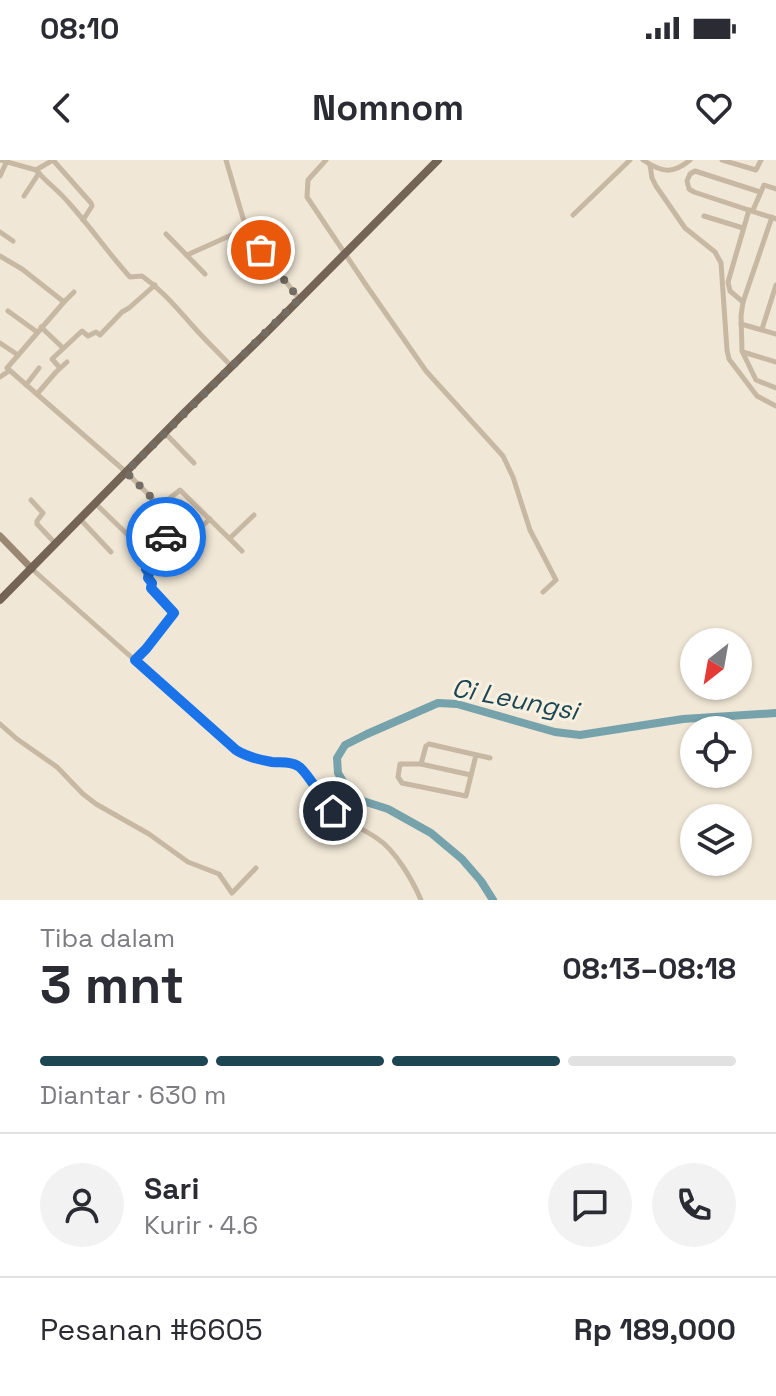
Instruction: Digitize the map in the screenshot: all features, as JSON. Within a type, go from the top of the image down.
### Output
[{"type":"main road","points":[[0,600],[438,160]]},
{"type":"street","points":[[24,196],[37,172],[53,160],[91,203],[83,220]]},
{"type":"street","points":[[226,160],[247,228],[299,299]]},
{"type":"street","points":[[326,160],[308,180],[307,197],[426,371],[503,456],[530,530],[556,580],[543,592]]},
{"type":"street","points":[[573,215],[630,160]]},
{"type":"street","points":[[643,160],[658,170],[675,170],[690,160]]},
{"type":"street","points":[[723,160],[756,170],[761,160]]},
{"type":"street","points":[[0,176],[2,161],[37,172],[61,194],[130,277],[142,276],[170,298],[232,366]]},
{"type":"street","points":[[650,165],[656,186],[685,228],[715,252],[721,263],[729,359],[757,396],[776,406]]},
{"type":"street","points":[[760,192],[695,171],[687,181],[689,189],[694,192],[774,218],[743,302],[741,324],[743,352],[757,381],[776,388]]},
{"type":"street","points":[[743,302],[730,291],[728,282],[751,210],[764,185],[775,188],[776,180]]},
{"type":"street","points":[[704,216],[743,228]]},
{"type":"street","points":[[187,255],[247,228]]},
{"type":"street","points":[[0,232],[13,241]]},
{"type":"street","points":[[166,234],[205,274]]},
{"type":"street","points":[[0,256],[64,302]]},
{"type":"street","points":[[60,368],[52,359],[82,331],[88,336],[96,332],[100,335],[155,285]]},
{"type":"street","points":[[762,329],[776,285]]},
{"type":"street","points":[[0,377],[74,292]]},
{"type":"street","points":[[8,311],[63,348]]},
{"type":"street","points":[[741,324],[776,334]]},
{"type":"street","points":[[0,343],[18,355]]},
{"type":"street","points":[[743,352],[776,362]]},
{"type":"street","points":[[37,394],[67,362]]},
{"type":"street","points":[[26,385],[39,368]]},
{"type":"street","points":[[8,369],[126,472],[178,524],[145,559],[150,564],[146,569],[151,588],[174,613],[135,660]]},
{"type":"street","points":[[165,433],[194,463]]},
{"type":"street","points":[[160,506],[180,490],[242,551]]},
{"type":"street","points":[[31,500],[43,513],[37,524],[55,544]]},
{"type":"street","points":[[96,504],[132,539]]},
{"type":"street","points":[[230,538],[254,515]]},
{"type":"street","points":[[80,519],[111,552]]},
{"type":"street","points":[[191,536],[210,519]]},
{"type":"street","points":[[0,536],[32,569],[236,750],[248,756],[301,768],[333,811],[387,846],[421,900]]},
{"type":"street","points":[[0,724],[57,767],[96,804],[149,834],[188,862],[219,874],[232,893],[256,868]]},
{"type":"street","points":[[421,764],[429,744],[490,758]]},
{"type":"street","points":[[471,775],[421,764],[400,764],[398,777],[402,783],[466,796],[476,755]]},
{"type":"waterway","name":"Ci Leungsi","points":[[493,900],[462,859],[431,833],[388,809],[350,793],[338,773],[337,758],[345,745],[438,703],[457,704],[555,732],[580,735],[683,719],[776,713]]},
{"type":"way so far","points":[[166,537],[178,524],[126,472],[299,299],[261,250]]},
{"type":"route","points":[[166,537],[145,559],[150,564],[146,569],[151,588],[174,613],[135,660],[236,750],[248,756],[301,768],[333,811]]}]
